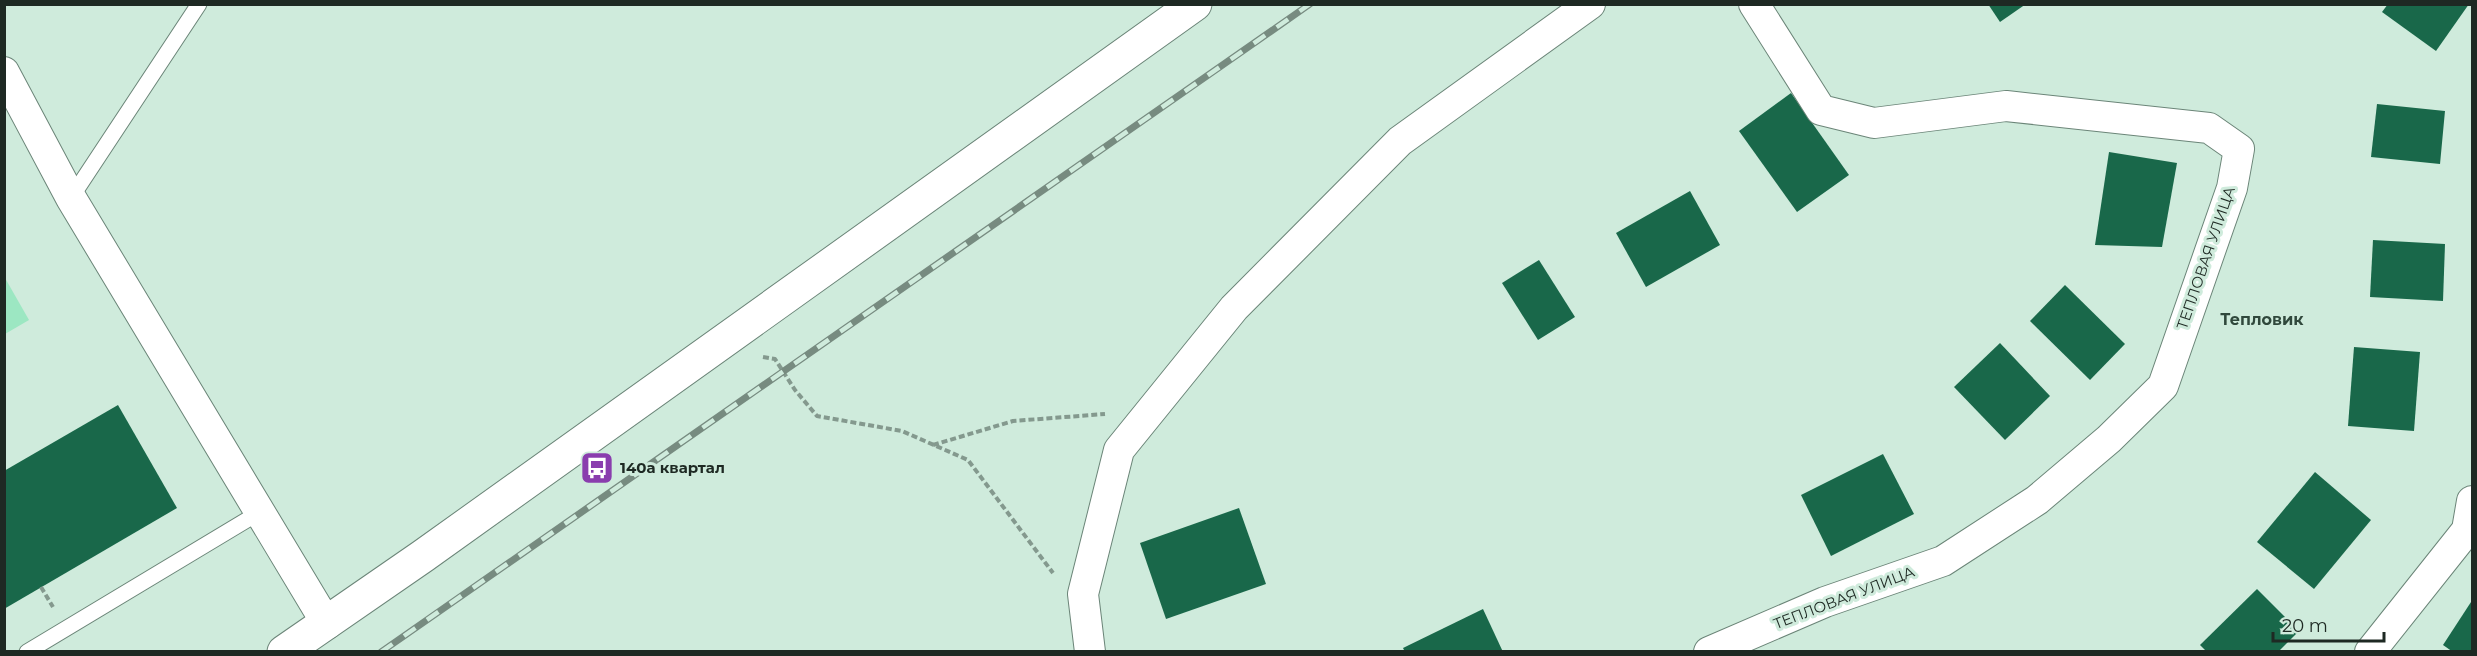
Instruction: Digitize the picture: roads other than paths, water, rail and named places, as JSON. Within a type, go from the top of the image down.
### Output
[{"type":"street","points":[[284,651],[327,624],[1195,4]]},
{"type":"street","points":[[1090,651],[1083,594],[1119,450],[1234,308],[1400,141],[1590,4]]},
{"type":"street","name":"ТЕПЛОВАЯ УЛИЦА","points":[[1709,651],[1826,602],[1943,561],[2037,500],[2109,439],[2163,386],[2232,188],[2239,149],[2209,128],[2006,106],[1874,123],[1821,110],[1754,4]]},
{"type":"street","points":[[4,72],[71,198],[327,624]]},
{"type":"street","points":[[2370,651],[2467,530],[2472,501]]},
{"type":"lane","points":[[71,198],[199,4]]},
{"type":"lane","points":[[27,651],[260,512]]},
{"type":"railway","points":[[381,652],[1310,4]]},
{"type":"place","name":"140а квартал","points":[[597,468]]},
{"type":"district","name":"Тепловик","points":[[2262,319]]}]
